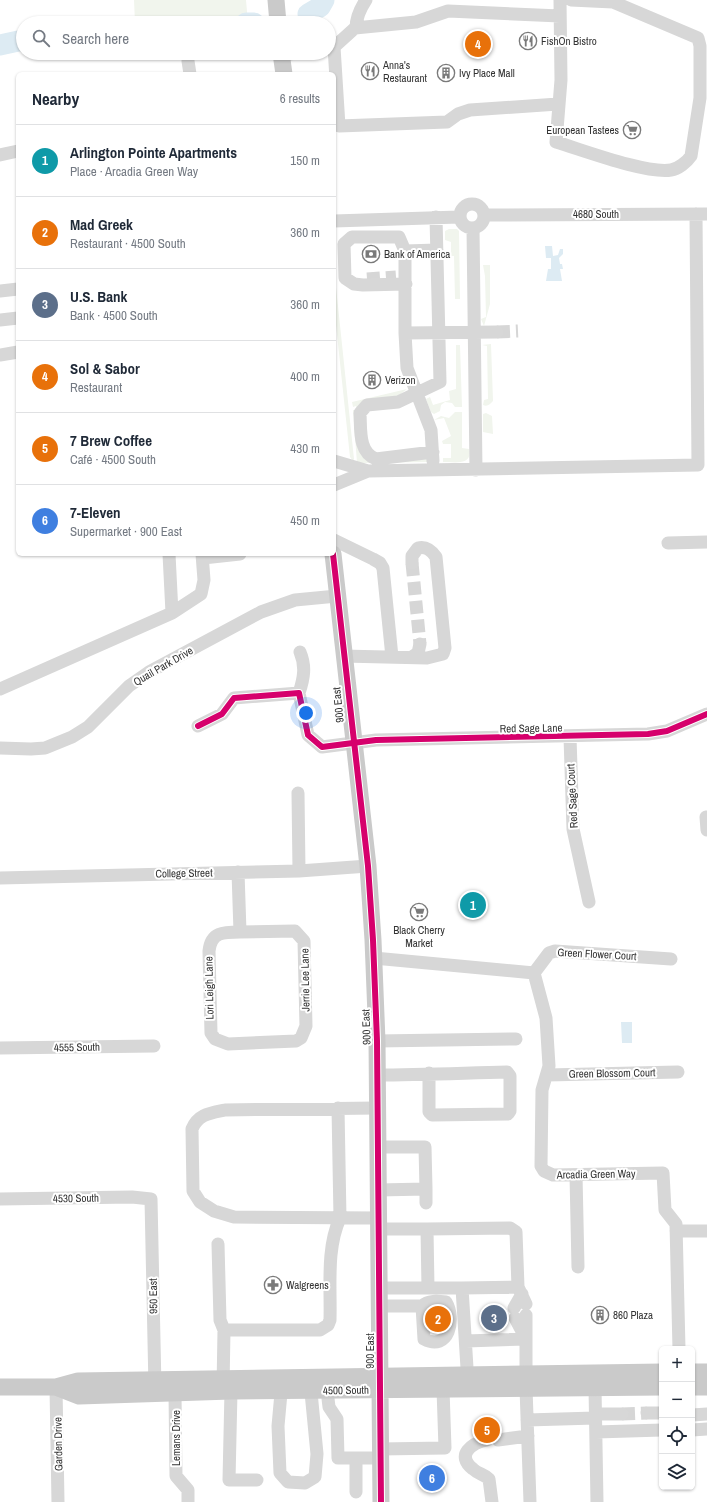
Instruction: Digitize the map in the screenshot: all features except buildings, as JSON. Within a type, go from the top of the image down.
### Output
[{"type":"main road","points":[[276,0],[277,16]]},
{"type":"main road","points":[[284,72],[285,60]]},
{"type":"main road","name":"900 East","points":[[333,556],[343,656],[368,866],[374,958],[378,1108],[381,1502]]},
{"type":"main road","name":"4500 South","points":[[0,1388],[56,1387],[78,1381],[155,1387],[226,1387],[282,1384],[526,1381],[659,1372]]},
{"type":"main road","points":[[695,1372],[707,1372]]},
{"type":"main road","name":"4500 South","points":[[526,1381],[595,1388],[659,1387]]},
{"type":"main road","name":"4500 South","points":[[310,1384],[327,1390],[380,1383],[444,1389],[468,1382]]},
{"type":"main road","name":"4500 South","points":[[155,1387],[175,1394],[226,1387]]},
{"type":"main road","points":[[695,1387],[707,1387]]},
{"type":"street","points":[[356,28],[356,21],[366,0]]},
{"type":"street","points":[[560,0],[561,80],[556,142],[652,170],[672,170],[687,162],[691,156],[700,98],[700,46],[698,38],[612,2],[571,0]]},
{"type":"street","points":[[336,44],[356,28],[416,22],[448,11],[560,16]]},
{"type":"street","points":[[333,60],[334,72]]},
{"type":"street","points":[[336,92],[339,126],[447,122],[458,114],[470,110],[558,104]]},
{"type":"street","points":[[0,155],[16,151]]},
{"type":"street","points":[[469,203],[478,204],[485,215],[480,225],[473,228],[465,226],[459,217],[462,208],[469,203]]},
{"type":"street","points":[[336,463],[368,471],[698,465],[701,214]]},
{"type":"street","name":"4680 South","points":[[485,215],[701,214]]},
{"type":"street","points":[[433,452],[376,459],[369,456],[363,450],[360,413],[367,405],[398,402],[440,382],[436,217]]},
{"type":"street","points":[[336,220],[459,217]]},
{"type":"street","points":[[473,228],[476,470]]},
{"type":"street","points":[[401,282],[365,282],[354,284],[345,278],[344,244],[352,237],[399,237],[405,251],[401,282],[407,368],[431,430],[433,470]]},
{"type":"street","points":[[405,251],[437,250]]},
{"type":"street","points":[[0,291],[16,289]]},
{"type":"street","points":[[0,320],[16,318]]},
{"type":"street","points":[[405,333],[497,332]]},
{"type":"street","points":[[0,355],[16,352]]},
{"type":"street","points":[[336,484],[368,471]]},
{"type":"street","points":[[336,541],[380,563],[383,568],[392,657]]},
{"type":"street","points":[[668,543],[706,543]]},
{"type":"street","points":[[343,656],[412,657],[437,656],[443,654],[445,648],[436,557],[428,549],[424,547],[418,548],[414,551],[412,563]]},
{"type":"street","points":[[169,556],[172,613]]},
{"type":"street","points":[[0,689],[172,613],[201,594],[204,580],[202,556]]},
{"type":"street","name":"Quail Park Drive","points":[[0,748],[45,748],[67,740],[88,727],[129,686],[149,672],[254,616],[295,600],[337,596]]},
{"type":"street","points":[[412,657],[418,653],[420,644]]},
{"type":"street","points":[[198,726],[222,714],[234,698],[298,693],[303,679],[304,665],[300,652]]},
{"type":"street","name":"Red Sage Lane","points":[[298,693],[308,735],[316,744],[328,747],[376,740],[570,737],[648,734],[667,731],[707,714]]},
{"type":"street","name":"Red Sage Court","points":[[570,737],[573,830],[590,902]]},
{"type":"street","points":[[298,793],[299,870]]},
{"type":"street","name":"College Street","points":[[0,878],[238,872],[368,866]]},
{"type":"street","points":[[238,872],[240,932]]},
{"type":"street","name":"Jerrie Lee Lane","points":[[240,932],[295,931],[304,941],[306,1026],[301,1038]]},
{"type":"street","name":"Lori Leigh Lane","points":[[240,932],[225,932],[216,935],[210,942],[210,1025],[215,1039],[228,1044],[289,1042],[301,1038]]},
{"type":"street","name":"Green Flower Court","points":[[534,973],[549,953],[555,950],[671,959]]},
{"type":"street","points":[[374,958],[534,973]]},
{"type":"street","name":"Arcadia Green Way","points":[[534,973],[546,1018],[549,1066],[542,1090],[541,1166],[544,1171],[553,1175],[663,1173],[665,1210],[676,1224],[679,1346]]},
{"type":"street","points":[[377,1041],[516,1039]]},
{"type":"street","name":"4555 South","points":[[0,1048],[154,1046]]},
{"type":"street","points":[[377,1075],[428,1073],[507,1072],[510,1076],[510,1111],[508,1114],[432,1116],[429,1112],[428,1073]]},
{"type":"street","name":"Green Blossom Court","points":[[547,1075],[678,1072]]},
{"type":"street","points":[[224,1330],[320,1330],[328,1325],[330,1320],[334,1230],[340,1218],[338,1108]]},
{"type":"street","points":[[378,1108],[225,1110],[203,1115],[195,1122],[192,1129],[193,1191],[200,1202],[214,1211],[234,1217],[340,1218],[427,1229],[514,1229],[517,1236],[526,1338],[530,1502]]},
{"type":"street","points":[[378,1146],[425,1147],[426,1203]]},
{"type":"street","points":[[576,1175],[578,1267]]},
{"type":"street","points":[[378,1190],[426,1189]]},
{"type":"street","name":"4530 South","points":[[0,1199],[132,1197],[151,1199]]},
{"type":"street","name":"950 East","points":[[151,1199],[155,1387]]},
{"type":"street","points":[[427,1229],[428,1288]]},
{"type":"street","points":[[676,1231],[707,1231]]},
{"type":"street","points":[[218,1244],[220,1320],[224,1330],[229,1480],[257,1480]]},
{"type":"street","points":[[380,1288],[462,1288],[522,1306]]},
{"type":"street","points":[[462,1288],[468,1382]]},
{"type":"street","points":[[380,1306],[422,1306]]},
{"type":"street","points":[[466,1341],[526,1338]]},
{"type":"street","points":[[282,1384],[278,1426],[280,1473],[288,1482],[305,1483],[315,1477],[317,1454],[310,1384]]},
{"type":"street","name":"Garden Drive","points":[[56,1387],[58,1502]]},
{"type":"street","points":[[595,1388],[597,1502]]},
{"type":"street","points":[[327,1390],[329,1407],[337,1419],[338,1458],[356,1458],[380,1454],[445,1448],[444,1389]]},
{"type":"street","name":"Lemans Drive","points":[[175,1394],[176,1476],[188,1490],[188,1502]]},
{"type":"street","points":[[647,1413],[659,1413]]},
{"type":"street","points":[[527,1420],[622,1414]]},
{"type":"street","points":[[695,1415],[707,1414]]},
{"type":"street","points":[[695,1430],[707,1429]]},
{"type":"street","points":[[596,1432],[659,1430]]},
{"type":"street","points":[[492,1502],[489,1479],[474,1470],[466,1460],[466,1453],[470,1446],[477,1442],[528,1436]]},
{"type":"street","points":[[356,1458],[356,1492]]},
{"type":"shaded area","points":[[134,0],[246,0],[247,16],[135,16]]},
{"type":"shaded area","points":[[449,229],[457,229],[459,231],[460,299],[455,299],[454,256],[446,256],[444,253],[451,252],[451,242],[445,240],[445,231]]},
{"type":"shaded area","points":[[545,246],[552,246],[553,256],[558,255],[560,249],[563,249],[563,254],[559,258],[563,269],[560,269],[562,281],[546,281],[548,269],[551,269],[551,258],[546,258]]},
{"type":"shaded area","points":[[483,265],[490,265],[490,304],[484,326],[481,319],[486,317],[485,276]]},
{"type":"shaded area","points":[[336,287],[353,461],[350,457],[336,325]]},
{"type":"shaded area","points":[[491,344],[493,401],[489,405],[485,406],[483,405],[484,400],[488,399],[487,346],[482,345]]},
{"type":"shaded area","points":[[456,345],[460,345],[462,407],[455,407],[452,403],[445,402],[441,405],[440,411],[434,414],[431,412],[426,399],[430,397],[433,405],[450,400],[449,391],[456,389]]},
{"type":"shaded area","points":[[407,389],[394,399],[367,403],[362,454],[428,457],[428,462],[357,463],[353,410],[357,410],[356,406],[353,407],[352,402]]},
{"type":"shaded area","points":[[455,412],[462,412],[462,448],[469,449],[469,454],[468,458],[462,462],[443,462],[443,458],[451,458],[451,444],[443,444],[442,441],[451,436],[444,418],[434,420],[441,416],[449,418]]},
{"type":"shaded area","points":[[486,413],[492,416],[493,434],[483,432],[483,414]]},
{"type":"shaded area","points":[[621,1022],[632,1022],[632,1043],[622,1043]]},
{"type":"waterway","points":[[308,14],[320,7],[324,0]]},
{"type":"waterway","points":[[0,45],[16,42]]},
{"type":"tunnel","points":[[367,279],[396,277]]},
{"type":"tunnel","points":[[497,332],[518,331]]},
{"type":"tunnel","points":[[412,563],[420,644]]},
{"type":"tunnel","points":[[622,1414],[647,1413]]},
{"type":"cycle path","points":[[333,556],[368,866],[373,940],[377,1041],[381,1502]]},
{"type":"cycle path","points":[[198,726],[222,714],[234,698],[299,693],[308,735],[322,747],[376,740],[648,734],[667,731],[707,714]]},
{"type":"place","name":"FishOn Bistro","points":[[528,41]]},
{"type":"place","name":"Sol & Sabor","points":[[478,44]]},
{"type":"place","name":"Anna's Restaurant","points":[[370,71]]},
{"type":"place","name":"Ivy Place Mall","points":[[446,73]]},
{"type":"place","name":"European Tastees","points":[[632,130]]},
{"type":"place","name":"Bank of America","points":[[371,254]]},
{"type":"place","name":"Verizon","points":[[372,380]]},
{"type":"place","name":"Arlington Pointe Apartments","points":[[473,905]]},
{"type":"place","name":"Black Cherry Market","points":[[419,912]]},
{"type":"place","name":"Walgreens","points":[[273,1285]]},
{"type":"place","name":"860 Plaza","points":[[600,1315]]},
{"type":"place","name":"U.S. Bank","points":[[494,1318]]},
{"type":"place","name":"Mad Greek","points":[[438,1319]]},
{"type":"place","name":"7 Brew Coffee","points":[[487,1430]]},
{"type":"place","name":"7-Eleven","points":[[432,1478]]}]
